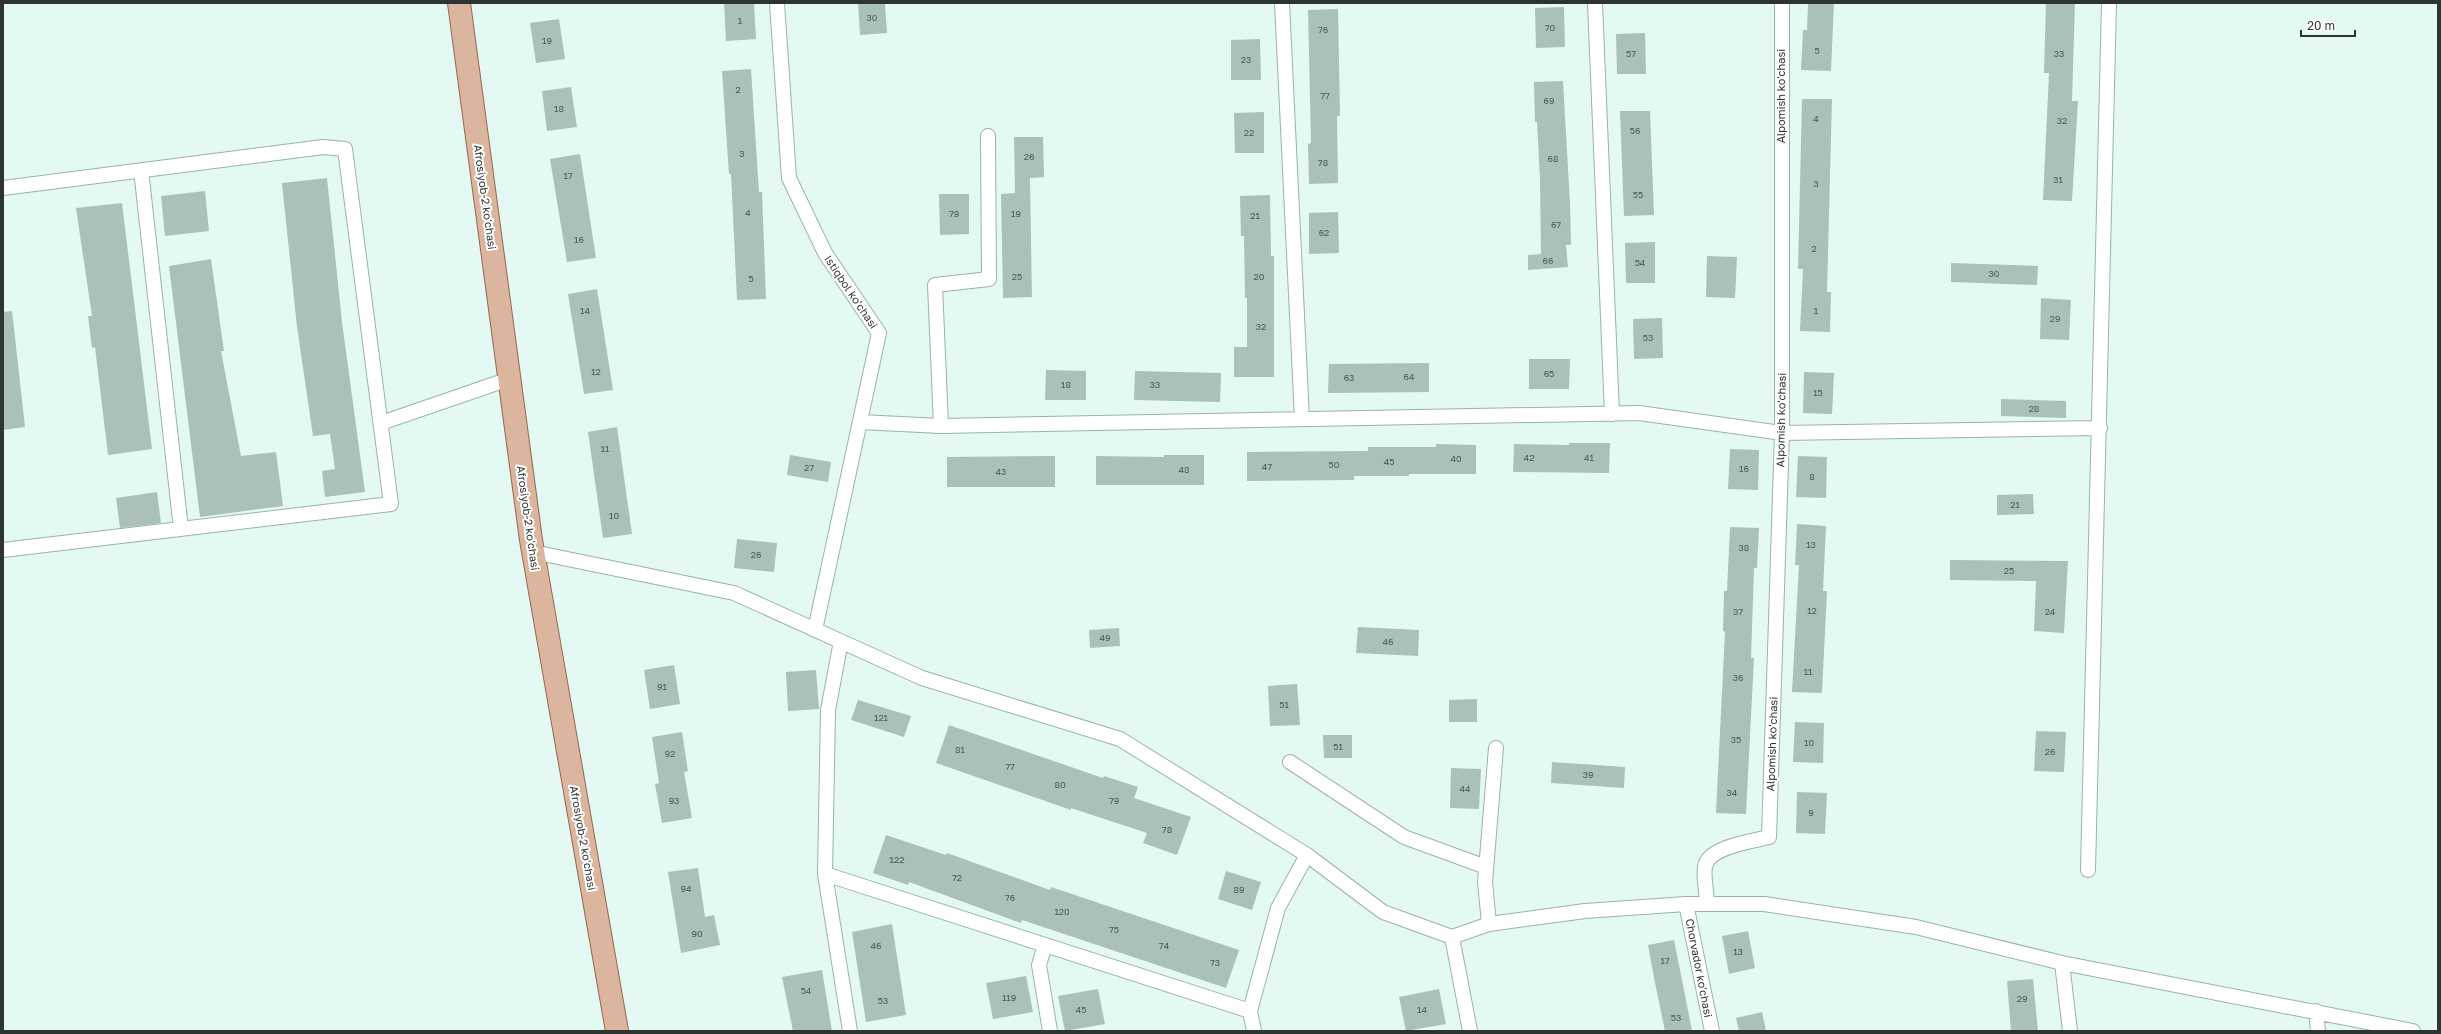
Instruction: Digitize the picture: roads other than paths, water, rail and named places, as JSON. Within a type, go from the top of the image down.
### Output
[{"type":"main road","name":"Afrosiyob-2 ko'chasi","points":[[459,3],[532,552],[617,1031]]},
{"type":"street","name":"Istiqbol ko'chasi","points":[[777,3],[789,178],[825,253],[879,333],[815,630]]},
{"type":"street","points":[[1282,3],[1302,420]]},
{"type":"street","points":[[1595,3],[1612,414]]},
{"type":"street","name":"Alpomish ko'chasi","points":[[1707,904],[1704,866],[1712,854],[1733,845],[1769,837],[1782,433],[1782,3]]},
{"type":"street","points":[[2088,870],[2100,428],[2109,3]]},
{"type":"street","points":[[941,426],[935,285],[989,279],[988,136]]},
{"type":"street","points":[[3,188],[323,147],[345,149],[391,504],[3,550]]},
{"type":"street","points":[[141,170],[181,529]]},
{"type":"street","points":[[381,423],[509,379]]},
{"type":"street","points":[[860,422],[941,426],[1639,413],[1782,433],[2100,428]]},
{"type":"street","points":[[532,552],[734,593],[922,678],[1120,739],[1307,854],[1383,912],[1452,937],[1489,924],[1585,911],[1686,904],[1764,904],[1916,927],[2062,962],[2413,1031]]},
{"type":"street","points":[[841,641],[828,710],[825,874],[850,1031]]},
{"type":"street","points":[[1489,924],[1485,882],[1496,748]]},
{"type":"street","points":[[1290,762],[1404,837],[1486,868]]},
{"type":"street","points":[[1254,1031],[1250,1011],[1278,908],[1307,854]]},
{"type":"street","points":[[825,874],[1250,1011]]},
{"type":"street","name":"Chorvador ko'chasi","points":[[1686,904],[1712,1031]]},
{"type":"street","points":[[1452,937],[1470,1031]]},
{"type":"street","points":[[1045,945],[1040,965],[1050,1031]]},
{"type":"street","points":[[2062,962],[2070,1031]]},
{"type":"street","points":[[2316,1011],[2318,1031]]}]
